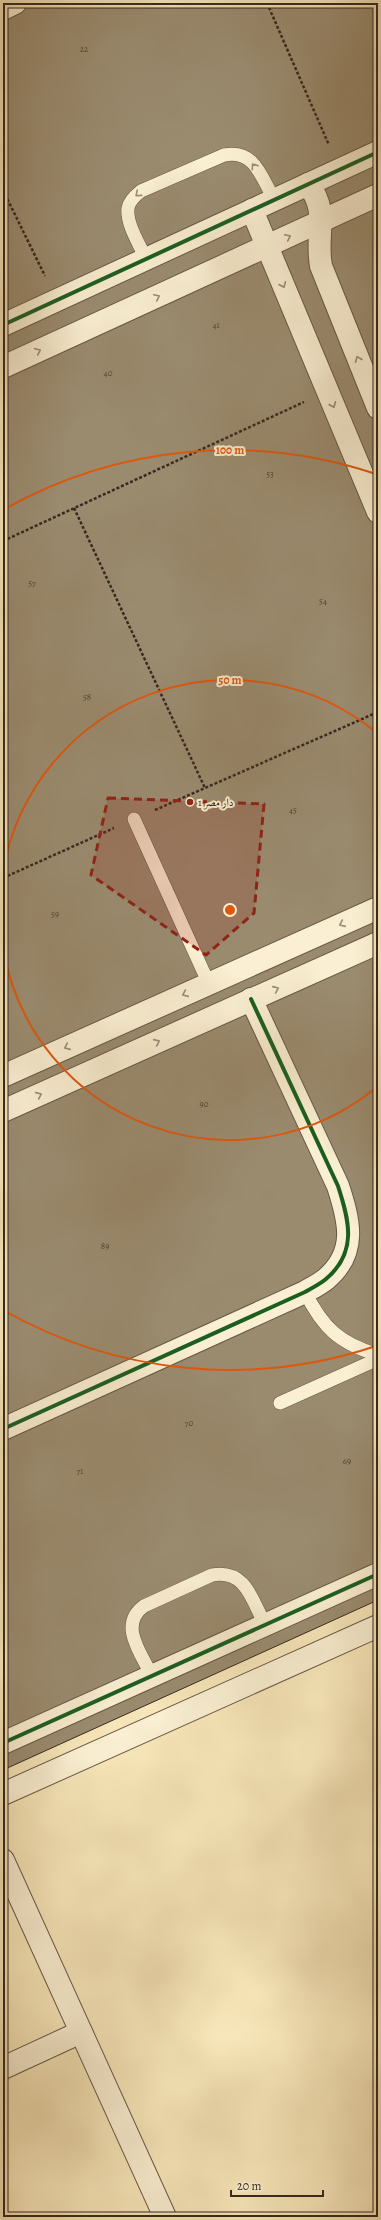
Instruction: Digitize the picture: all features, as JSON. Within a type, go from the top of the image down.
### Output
[{"type":"street","points":[[3,9],[15,3]]},
{"type":"street","points":[[3,325],[378,152]]},
{"type":"street","points":[[308,184],[316,194],[321,208],[319,243],[321,266],[378,408]]},
{"type":"street","points":[[3,367],[378,195]]},
{"type":"street","points":[[252,210],[378,512]]},
{"type":"street","points":[[3,1076],[378,908]]},
{"type":"street","points":[[3,1111],[378,943]]},
{"type":"street","points":[[3,1429],[305,1292],[326,1279],[342,1259],[350,1235],[346,1210],[338,1186],[251,999]]},
{"type":"street","points":[[3,1743],[378,1574]]},
{"type":"street","points":[[3,1794],[378,1626]]},
{"type":"street","points":[[3,1860],[165,2217]]},
{"type":"street","points":[[3,2068],[81,2032]]},
{"type":"lane","points":[[146,259],[130,220],[128,208],[133,198],[141,191],[224,155],[234,153],[245,155],[253,162],[274,200]]},
{"type":"lane","points":[[134,819],[209,984]]},
{"type":"lane","points":[[305,1292],[317,1315],[335,1334],[357,1349],[378,1355]]},
{"type":"lane","points":[[280,1403],[378,1359]]},
{"type":"lane","points":[[152,1676],[131,1631],[131,1621],[135,1612],[144,1606],[212,1575],[223,1573],[234,1575],[243,1583],[266,1625]]},
{"type":"path","points":[[267,3],[339,170]]},
{"type":"path","points":[[3,190],[57,300]]},
{"type":"path","points":[[3,541],[327,391]]},
{"type":"path","points":[[74,508],[205,788]]},
{"type":"path","points":[[3,529],[8,539]]},
{"type":"path","points":[[3,878],[378,712]]},
{"type":"highlighted area","points":[[108,798],[264,804],[254,913],[206,955],[91,875]]},
{"type":"building","name":"دار مصر 1","points":[[3,3],[378,3],[378,1600],[3,1770]]},
{"type":"cycle path","points":[[3,325],[378,152]]},
{"type":"cycle path","points":[[3,1429],[305,1292],[326,1279],[336,1269],[343,1258],[347,1247],[348,1235],[345,1211],[338,1186],[251,999]]},
{"type":"cycle path","points":[[3,1743],[378,1574]]},
{"type":"place","name":"دار مصر 1","points":[[190,802]]}]
